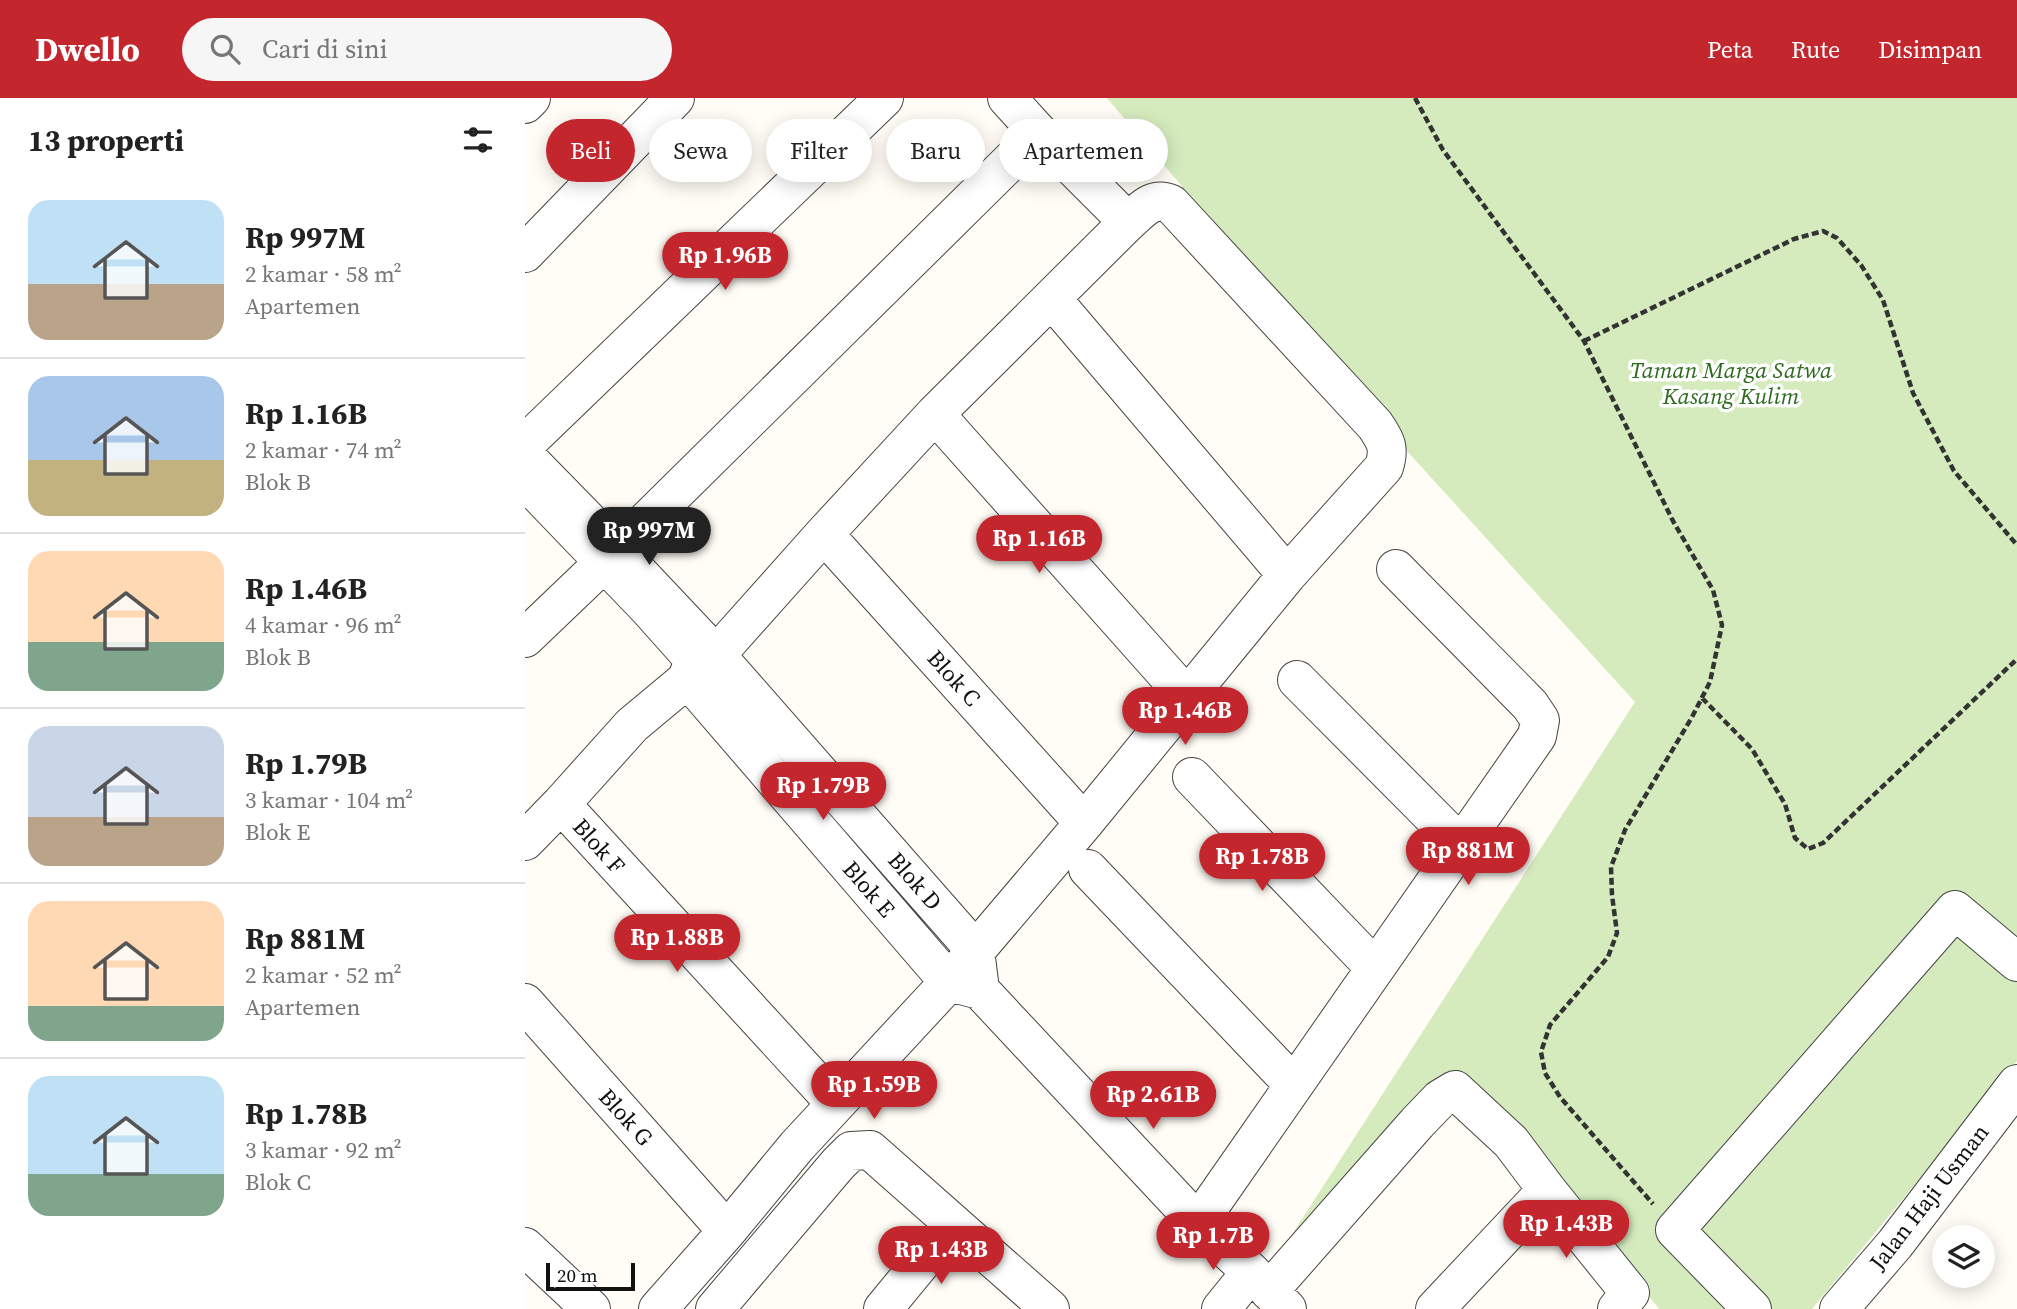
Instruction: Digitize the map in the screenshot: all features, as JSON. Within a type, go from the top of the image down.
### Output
[{"type":"street","points":[[525,104],[531,98]]},
{"type":"street","points":[[525,253],[675,98]]},
{"type":"street","points":[[525,444],[884,98]]},
{"type":"street","points":[[1007,98],[1026,119]]},
{"type":"street","points":[[525,638],[999,172]]},
{"type":"street","points":[[1088,182],[1128,222]]},
{"type":"street","points":[[525,841],[632,725],[702,667],[935,414],[1147,205],[1156,201],[1171,204],[1375,425],[1383,437],[1389,453],[1384,467],[1287,575],[1084,823],[975,950],[965,986],[836,1104],[658,1309]]},
{"type":"street","points":[[1052,299],[1287,575]]},
{"type":"street","points":[[935,414],[1187,697]]},
{"type":"street","points":[[525,456],[690,655],[692,666],[702,667]]},
{"type":"street","points":[[525,480],[610,556]]},
{"type":"street","name":"Blok C","points":[[824,534],[1084,823]]},
{"type":"street","points":[[1198,1223],[1537,736],[1540,720],[1530,705],[1396,569]]},
{"type":"street","name":"Blok D","points":[[702,667],[975,950]]},
{"type":"street","name":"Blok E","points":[[702,667],[965,986],[1198,1223],[1269,1291]]},
{"type":"street","points":[[1297,680],[1461,845]]},
{"type":"street","points":[[1192,777],[1375,968]]},
{"type":"street","name":"Blok F","points":[[561,804],[836,1104]]},
{"type":"street","points":[[1088,869],[1294,1085]]},
{"type":"street","points":[[1752,1309],[1675,1230],[1955,910],[2017,962]]},
{"type":"street","name":"Blok G","points":[[525,1003],[727,1231]]},
{"type":"street","name":"Jalan Haji Usman","points":[[1839,1309],[1895,1244],[2017,1084]]},
{"type":"street","points":[[1221,1309],[1269,1291],[1417,1123],[1440,1100],[1455,1090],[1511,1142],[1630,1293],[1617,1309]]},
{"type":"street","points":[[715,1309],[838,1164],[851,1151],[870,1150],[1050,1309]]},
{"type":"street","points":[[1434,1309],[1547,1190]]},
{"type":"street","points":[[883,1309],[953,1224]]},
{"type":"street","points":[[525,1247],[591,1309]]},
{"type":"path","points":[[1415,98],[1443,150],[1584,341],[1673,521],[1713,590],[1722,625],[1710,682],[1625,830],[1611,867],[1617,933],[1608,957],[1550,1026],[1541,1052],[1545,1073],[1560,1097],[1675,1230]]},
{"type":"path","points":[[1584,341],[1794,239],[1823,231],[1837,239],[1861,265],[1883,300],[1913,393],[1954,471],[2017,545]]},
{"type":"path","points":[[1702,698],[1752,748],[1785,804],[1795,838],[1808,849],[1823,843],[2017,659]]},
{"type":"green space","name":"Taman Marga Satwa Kasang Kulim","points":[[1107,98],[2017,98],[2017,1061],[1812,1309],[1659,1309],[1527,1146],[1454,1073],[1275,1261],[1635,702],[1407,451],[1168,170],[1168,119],[1125,119]]}]
